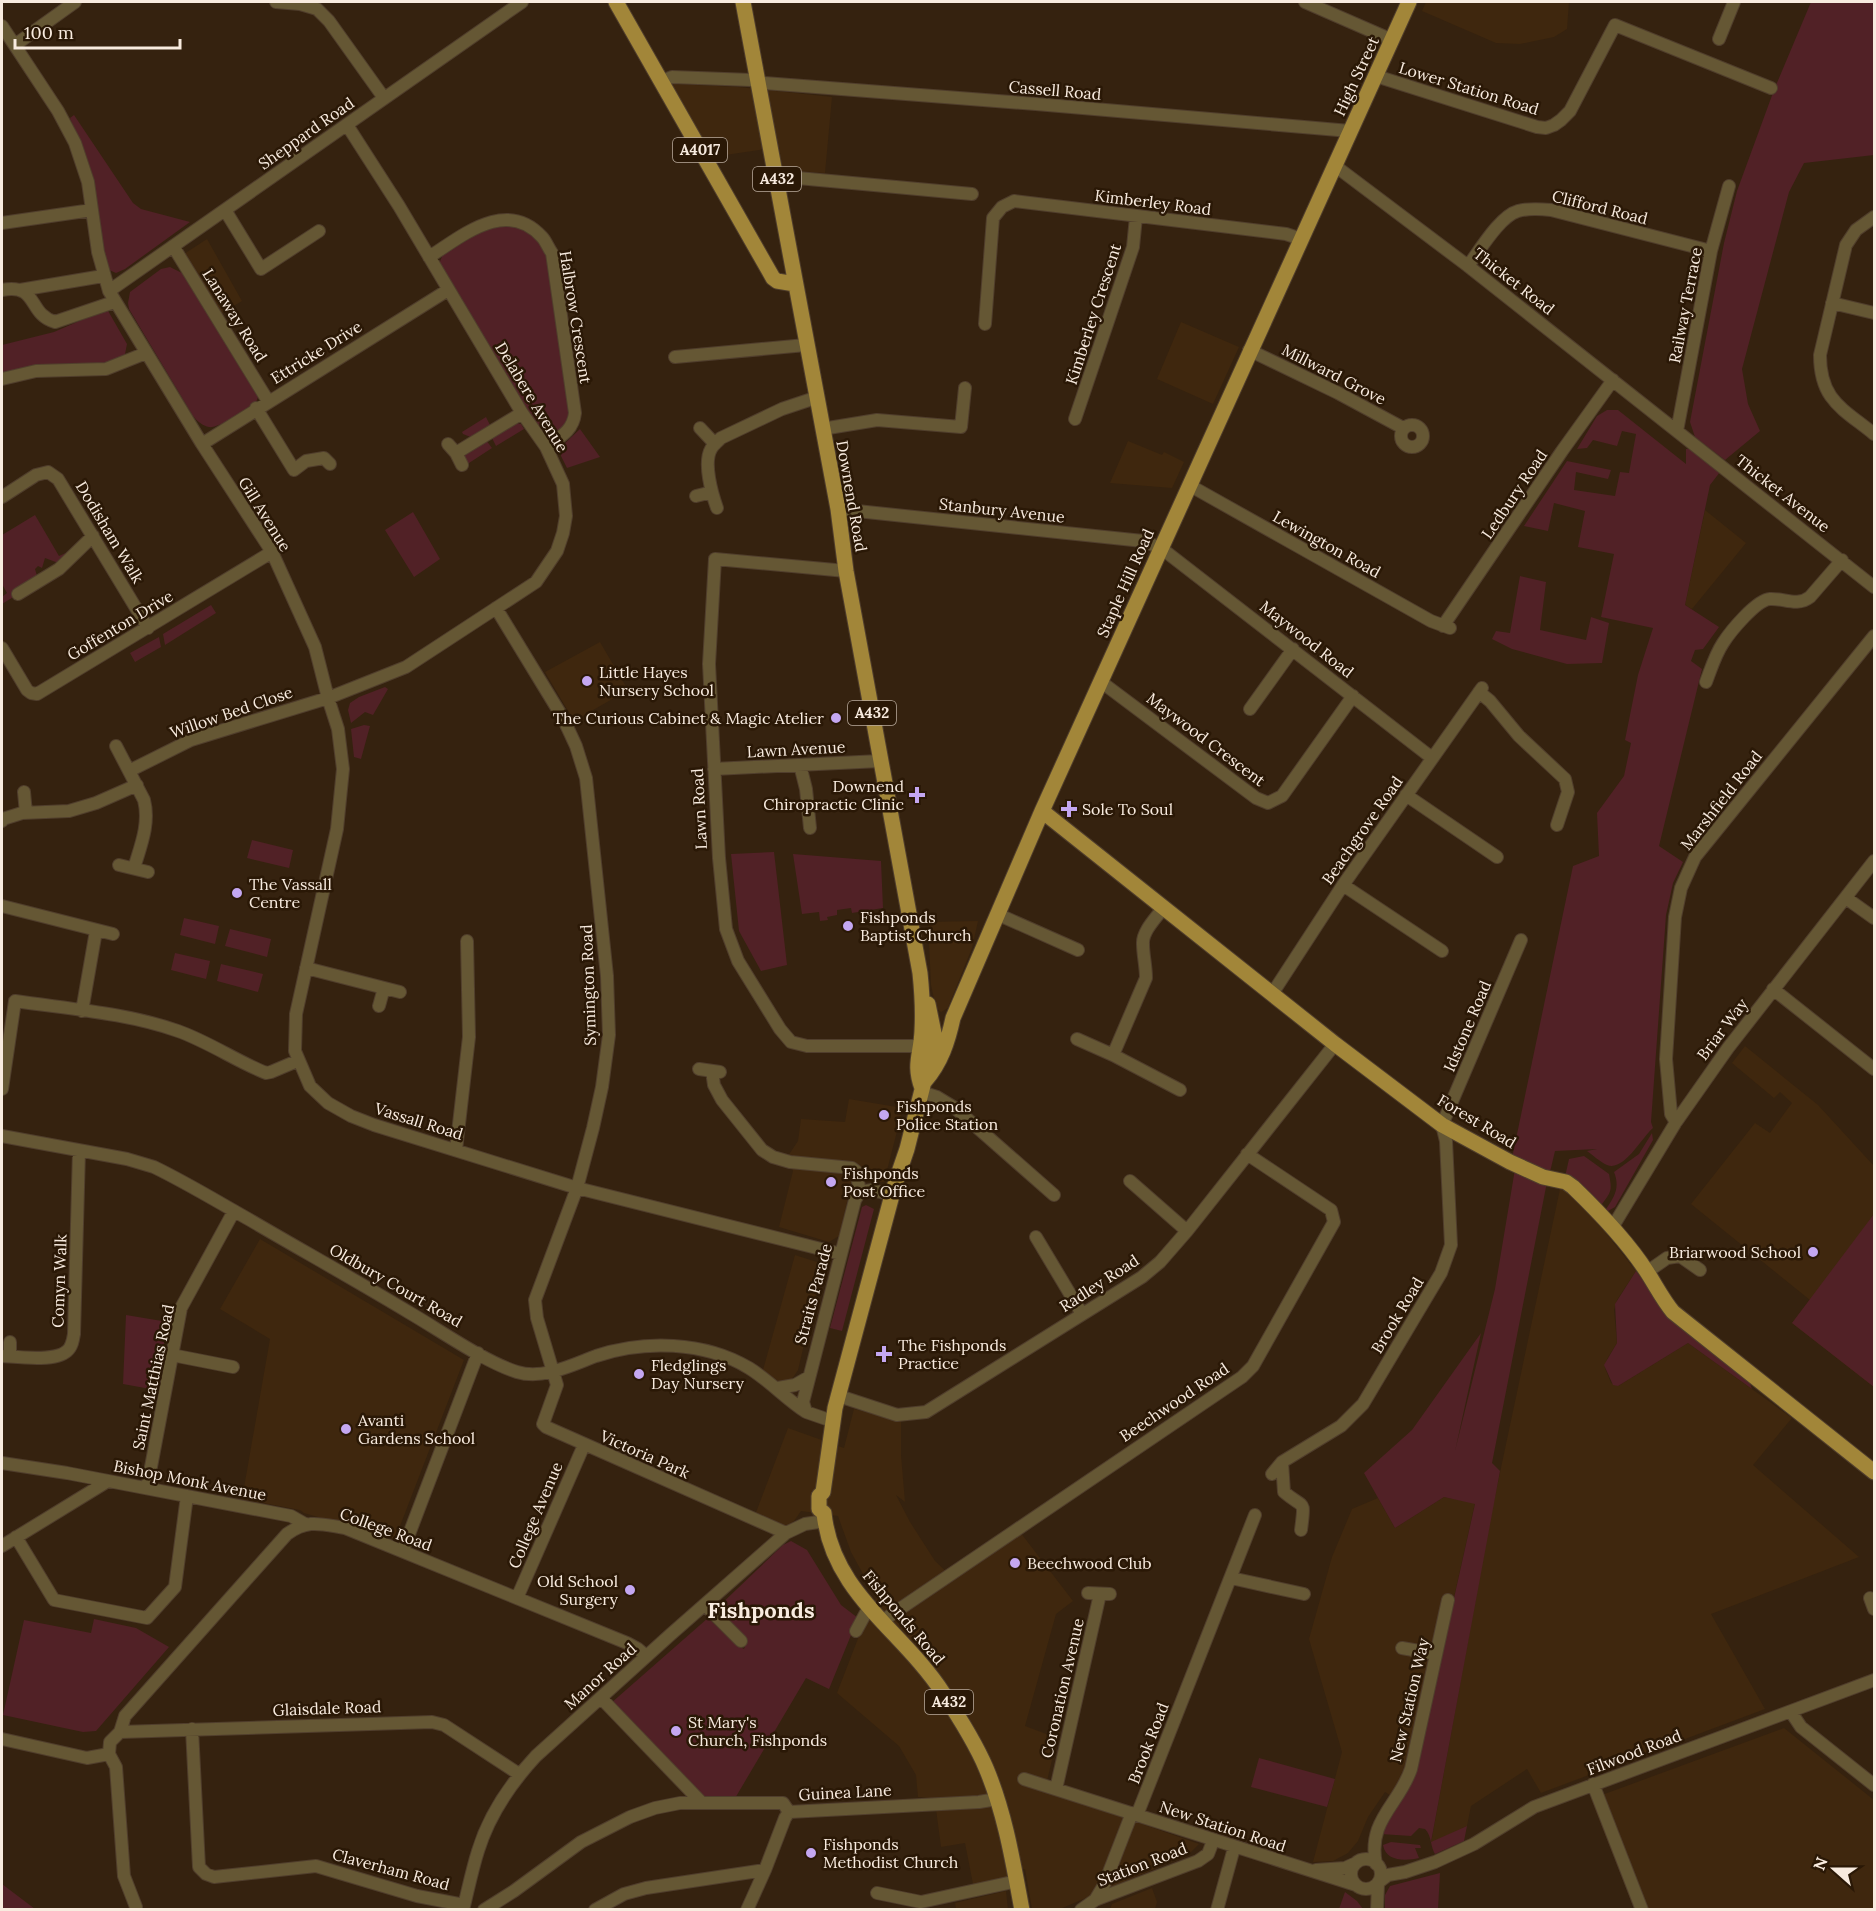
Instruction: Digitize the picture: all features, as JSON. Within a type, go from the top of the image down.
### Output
[{"type":"main road","name":"A4017","points":[[616,2],[773,278],[777,281],[795,284]]},
{"type":"main road","name":"Downend Road","points":[[743,2],[838,509],[846,571],[920,973],[922,997],[920,1046]]},
{"type":"main road","name":"High Street","points":[[1334,165],[1409,2]]},
{"type":"main road","name":"Staple Hill Road","points":[[923,1087],[937,1067],[949,1035],[952,1018],[1042,811],[1334,165]]},
{"type":"main road","name":"Forest Road","points":[[1042,811],[1335,1044],[1442,1125],[1510,1162],[1543,1177],[1566,1182],[1593,1206],[1612,1228],[1647,1272],[1663,1300],[1673,1312],[1875,1472]]},
{"type":"main road","name":"Downend Road","points":[[922,997],[928,1004],[935,1038]]},
{"type":"main road","name":"Staple Hill Road","points":[[935,1038],[952,1018]]},
{"type":"main road","name":"Fishponds Road","points":[[935,1038],[907,1149],[838,1396],[819,1506],[833,1555],[869,1607],[942,1690],[977,1749],[997,1800],[1022,1910]]},
{"type":"main road","name":"Fishponds Road","points":[[920,1046],[917,1074],[923,1087]]},
{"type":"street","points":[[15,45],[75,2]]},
{"type":"street","points":[[276,2],[300,4],[317,9],[329,21],[384,98]]},
{"type":"street","name":"Sheppard Road","points":[[20,290],[29,295],[39,314],[55,322],[112,297],[173,246],[522,2]]},
{"type":"street","points":[[1305,2],[1392,40]]},
{"type":"street","points":[[1719,39],[1734,2]]},
{"type":"street","name":"Lower Station Road","points":[[1376,76],[1519,123],[1546,128],[1561,120],[1570,111],[1615,25],[1771,88]]},
{"type":"street","name":"Gill Avenue","points":[[2,26],[58,111],[75,142],[88,182],[103,276],[112,297],[202,444],[272,552],[315,647],[338,729],[342,779],[337,830],[296,1014],[297,1061]]},
{"type":"street","name":"Cassell Road","points":[[662,81],[672,78],[751,80],[1350,131]]},
{"type":"street","name":"Delabere Avenue","points":[[328,698],[406,667],[536,582],[557,551],[564,533],[566,516],[563,484],[546,447],[522,413],[399,206],[347,125]]},
{"type":"street","name":"Thicket Road","points":[[1334,165],[1468,266],[1678,431]]},
{"type":"street","points":[[776,176],[972,194]]},
{"type":"street","name":"Railway Terrace","points":[[1678,431],[1711,251],[1729,186]]},
{"type":"street","name":"Kimberley Road","points":[[985,324],[993,273],[993,218],[1002,207],[1014,201],[1286,234],[1301,239]]},
{"type":"street","name":"Clifford Road","points":[[1468,266],[1506,217],[1518,211],[1535,209],[1551,210],[1711,251]]},
{"type":"street","points":[[2,223],[92,210]]},
{"type":"street","points":[[225,210],[261,269],[319,231]]},
{"type":"street","name":"Kimberley Crescent","points":[[1075,419],[1133,247],[1136,217]]},
{"type":"street","points":[[1875,217],[1856,230],[1846,245],[1820,355],[1820,372],[1824,387],[1834,402],[1875,434]]},
{"type":"street","name":"Halbrow Crescent","points":[[429,257],[475,228],[498,220],[527,225],[542,236],[547,244],[552,253],[574,422],[566,434],[546,447]]},
{"type":"street","name":"Lanaway Road","points":[[173,246],[268,401]]},
{"type":"street","points":[[2,290],[20,290],[103,276]]},
{"type":"street","name":"Ettricke Drive","points":[[202,444],[256,408],[448,290]]},
{"type":"street","points":[[1832,303],[1875,313]]},
{"type":"street","points":[[675,357],[806,345]]},
{"type":"street","name":"Millward Grove","points":[[1249,350],[1329,388],[1403,428]]},
{"type":"street","points":[[2,379],[36,370],[106,369],[146,353]]},
{"type":"street","name":"Ledbury Road","points":[[1447,627],[1562,452],[1613,380]]},
{"type":"street","points":[[822,429],[877,420],[961,427],[965,388]]},
{"type":"street","points":[[717,508],[708,466],[709,454],[715,444],[721,438],[782,409],[816,398]]},
{"type":"street","points":[[256,408],[294,470],[306,461],[324,458],[330,464]]},
{"type":"street","points":[[456,454],[522,413]]},
{"type":"street","points":[[700,428],[715,444]]},
{"type":"street","name":"Thicket Avenue","points":[[1678,431],[1875,587]]},
{"type":"street","name":"Dodisham Walk","points":[[2,497],[36,475],[48,472],[58,479],[148,628]]},
{"type":"street","name":"Lewington Road","points":[[1189,484],[1246,519],[1447,627]]},
{"type":"street","points":[[696,496],[712,492]]},
{"type":"street","name":"Stanbury Avenue","points":[[838,509],[1143,541],[1161,548]]},
{"type":"street","points":[[18,594],[59,568],[93,536]]},
{"type":"street","name":"Maywood Road","points":[[1161,548],[1432,758]]},
{"type":"street","name":"Goffenton Drive","points":[[2,648],[27,690],[37,694],[272,552]]},
{"type":"street","name":"Lawn Road","points":[[846,571],[715,559],[709,664],[719,858],[726,929],[738,961],[780,1029],[791,1042],[807,1046],[920,1046]]},
{"type":"street","points":[[1706,682],[1724,642],[1755,606],[1765,600],[1773,599],[1804,602],[1842,560]]},
{"type":"street","name":"Symington Road","points":[[496,608],[563,718],[576,746],[586,778],[606,964],[609,1035],[598,1106],[577,1188],[535,1300],[537,1318],[554,1371]]},
{"type":"street","name":"Marshfield Road","points":[[1676,1122],[1671,1114],[1666,1059],[1675,916],[1681,888],[1695,857],[1875,636]]},
{"type":"street","points":[[1250,709],[1293,649]]},
{"type":"street","name":"Maywood Crescent","points":[[1101,681],[1256,798],[1268,802],[1282,796],[1353,696]]},
{"type":"street","name":"Beachgrove Road","points":[[1272,994],[1343,885],[1480,690],[1519,735],[1565,779],[1568,792],[1557,825]]},
{"type":"street","name":"Willow Bed Close","points":[[129,771],[191,740],[328,698]]},
{"type":"street","points":[[116,746],[144,800],[147,815],[144,836],[134,868]]},
{"type":"street","name":"Lawn Avenue","points":[[714,769],[880,761]]},
{"type":"street","points":[[800,765],[806,789],[810,828]]},
{"type":"street","points":[[2,821],[26,813],[69,811],[96,803],[136,785]]},
{"type":"street","points":[[24,792],[26,813]]},
{"type":"street","points":[[1406,795],[1497,858]]},
{"type":"street","name":"Briar Way","points":[[1612,1228],[1676,1122],[1728,1048],[1875,861]]},
{"type":"street","points":[[119,865],[148,872]]},
{"type":"street","points":[[1343,885],[1442,951]]},
{"type":"street","points":[[1846,898],[1875,918]]},
{"type":"street","points":[[2,906],[112,934]]},
{"type":"street","points":[[1113,1055],[1146,978],[1142,941],[1164,907]]},
{"type":"street","points":[[997,914],[1078,950]]},
{"type":"street","points":[[82,1011],[96,931]]},
{"type":"street","name":"Idstone Road","points":[[1442,1125],[1521,940]]},
{"type":"street","points":[[456,1150],[469,1037],[467,941]]},
{"type":"street","points":[[306,968],[400,992]]},
{"type":"street","points":[[379,1006],[384,988]]},
{"type":"street","points":[[1773,989],[1875,1070]]},
{"type":"street","points":[[2,1089],[15,1001],[139,1020],[169,1028],[209,1043],[266,1073],[297,1061]]},
{"type":"street","points":[[1077,1040],[1113,1055],[1180,1090]]},
{"type":"street","name":"Radley Road","points":[[838,1396],[897,1415],[926,1412],[1143,1277],[1160,1262],[1187,1231],[1335,1044]]},
{"type":"street","name":"Vassall Road","points":[[297,1061],[310,1086],[328,1103],[351,1116],[374,1125],[577,1188],[841,1254]]},
{"type":"street","points":[[710,1071],[722,1100],[762,1150],[773,1157],[790,1162],[852,1168],[856,1171],[860,1192],[872,1190],[893,1195]]},
{"type":"street","points":[[923,1087],[956,1108],[1054,1195]]},
{"type":"street","name":"Brook Road","points":[[1272,1474],[1282,1462],[1341,1426],[1363,1404],[1441,1273],[1451,1245],[1446,1142],[1442,1125]]},
{"type":"street","name":"Oldbury Court Road","points":[[2,1136],[148,1164],[234,1211],[478,1353],[524,1374],[554,1371],[616,1350],[640,1346],[667,1345],[694,1348],[719,1354],[748,1367],[806,1412]]},
{"type":"street","name":"Comyn Walk","points":[[10,1342],[6,1356],[56,1356],[68,1350],[73,1341],[79,1150]]},
{"type":"street","name":"Beechwood Road","points":[[882,1621],[1242,1377],[1253,1366],[1334,1222],[1331,1210],[1247,1154]]},
{"type":"street","points":[[1130,1181],[1187,1231]]},
{"type":"street","name":"Straits Parade","points":[[806,1412],[803,1402],[809,1377],[855,1200],[860,1192]]},
{"type":"street","name":"Saint Matthias Road","points":[[147,1488],[181,1308],[234,1211]]},
{"type":"street","points":[[1036,1237],[1082,1314]]},
{"type":"street","points":[[1647,1272],[1667,1258],[1680,1256],[1700,1270]]},
{"type":"street","points":[[403,1550],[478,1353]]},
{"type":"street","points":[[172,1355],[233,1367]]},
{"type":"street","name":"Victoria Park","points":[[554,1371],[557,1384],[543,1424],[546,1427],[786,1533]]},
{"type":"street","points":[[778,1388],[795,1385],[809,1377]]},
{"type":"street","points":[[806,1412],[832,1421]]},
{"type":"street","name":"College Avenue","points":[[517,1598],[584,1445]]},
{"type":"street","points":[[1282,1462],[1284,1492],[1301,1502],[1303,1507],[1301,1530]]},
{"type":"street","name":"Bishop Monk Avenue","points":[[2,1463],[67,1473],[291,1516],[305,1524]]},
{"type":"street","points":[[2,1545],[108,1481]]},
{"type":"street","points":[[16,1537],[54,1600],[147,1618],[175,1587],[187,1496]]},
{"type":"street","name":"Brook Road","points":[[1135,1814],[1255,1515]]},
{"type":"street","name":"Manor Road","points":[[463,1907],[478,1849],[495,1811],[519,1774],[646,1656],[786,1533],[824,1517]]},
{"type":"street","points":[[136,1906],[124,1876],[116,1767],[109,1754],[110,1742],[120,1732],[125,1716],[287,1534],[305,1524]]},
{"type":"street","name":"College Road","points":[[305,1524],[345,1528],[403,1550],[627,1643],[646,1656]]},
{"type":"street","points":[[1231,1578],[1304,1594]]},
{"type":"street","name":"Coronation Avenue","points":[[1056,1789],[1099,1594]]},
{"type":"street","name":"New Station Way","points":[[1357,1862],[1365,1850],[1376,1822],[1405,1782],[1411,1769],[1448,1600]]},
{"type":"street","points":[[705,1605],[741,1641]]},
{"type":"street","points":[[856,1631],[869,1607]]},
{"type":"street","points":[[1402,1648],[1436,1654]]},
{"type":"street","name":"Filwood Road","points":[[1378,1883],[1388,1875],[1435,1862],[1474,1844],[1534,1807],[1875,1680]]},
{"type":"street","points":[[601,1698],[702,1803]]},
{"type":"street","points":[[1791,1712],[1801,1727],[1875,1785]]},
{"type":"street","name":"Glaisdale Road","points":[[120,1732],[432,1722],[444,1725],[519,1774]]},
{"type":"street","name":"Claverham Road","points":[[192,1729],[199,1867],[206,1874],[214,1877],[316,1866],[463,1907]]},
{"type":"street","points":[[2,1739],[87,1758],[109,1754]]},
{"type":"street","name":"New Station Road","points":[[1024,1779],[1360,1887]]},
{"type":"street","points":[[1593,1784],[1642,1910]]},
{"type":"street","name":"Guinea Lane","points":[[484,1910],[581,1842],[630,1817],[655,1808],[680,1803],[783,1803],[789,1812],[979,1803],[997,1800]]},
{"type":"street","name":"New Station Way","points":[[1377,1864],[1374,1851],[1376,1832],[1391,1803]]},
{"type":"street","points":[[747,1910],[789,1812]]},
{"type":"street","name":"Station Road","points":[[1095,1900],[1104,1885],[1135,1814]]},
{"type":"street","name":"Station Road","points":[[1095,1900],[1198,1861],[1208,1854],[1213,1841]]},
{"type":"street","points":[[1217,1910],[1234,1848]]},
{"type":"street","points":[[1367,1859],[1377,1864],[1381,1873],[1375,1910],[1351,1874],[1357,1862],[1367,1859]]},
{"type":"street","name":"New Station Road","points":[[1309,1870],[1345,1868],[1357,1862]]},
{"type":"street","name":"Filwood Road","points":[[1377,1864],[1395,1869],[1412,1870]]},
{"type":"street","points":[[595,1910],[624,1894],[646,1888],[765,1870]]},
{"type":"street","points":[[877,1893],[921,1902],[1017,1881]]},
{"type":"street","points":[[1360,1887],[1372,1888],[1378,1883]]},
{"type":"street","points":[[1081,1910],[1095,1900]]},
{"type":"shaded area","points":[[1426,2],[1569,2],[1567,29],[1554,37],[1520,44],[1496,43],[1422,11]]},
{"type":"shaded area","points":[[1811,2],[1874,2],[1874,155],[1804,163],[1789,192],[1742,369],[1748,404],[1760,431],[1725,460],[1695,437],[1690,422],[1724,243],[1737,191],[1774,90]]},
{"type":"shaded area","points":[[674,84],[738,87],[832,97],[825,173],[783,170],[779,147],[712,157],[672,87]]},
{"type":"shaded area","points":[[74,115],[133,203],[141,209],[190,222],[125,269],[116,273],[107,269],[104,261],[90,169],[70,118]]},
{"type":"shaded area","points":[[515,225],[533,237],[546,254],[570,420],[555,437],[539,431],[439,264],[443,254],[487,228]]},
{"type":"shaded area","points":[[207,239],[242,301],[222,313],[184,254]]},
{"type":"shaded area","points":[[170,267],[182,273],[254,386],[258,397],[250,408],[213,427],[202,424],[193,416],[129,309],[130,292],[161,269]]},
{"type":"shaded area","points":[[107,309],[127,344],[125,354],[112,363],[58,364],[31,367],[2,375],[2,345],[54,332]]},
{"type":"shaded area","points":[[1181,322],[1239,347],[1213,404],[1157,379]]},
{"type":"shaded area","points":[[1607,410],[1618,410],[1686,464],[1686,449],[1693,449],[1720,472],[1710,485],[1685,605],[1719,627],[1703,649],[1695,650],[1691,661],[1702,669],[1659,846],[1683,862],[1673,883],[1666,915],[1651,1122],[1653,1128],[1626,1159],[1613,1166],[1607,1165],[1587,1151],[1597,1149],[1555,1151],[1550,1172],[1512,1158],[1573,866],[1599,856],[1597,813],[1624,776],[1631,743],[1625,740],[1638,675],[1653,628],[1601,617],[1614,554],[1578,547],[1585,511],[1554,503],[1548,531],[1524,526],[1567,461],[1611,470],[1608,479],[1576,472],[1574,490],[1615,496],[1620,472],[1629,473],[1636,434],[1622,431],[1617,446],[1593,440],[1587,448],[1577,449],[1597,416]]},
{"type":"shaded area","points":[[486,417],[491,427],[473,438],[463,434],[462,432]]},
{"type":"shaded area","points":[[516,423],[521,424],[524,429],[496,446],[492,438]]},
{"type":"shaded area","points":[[580,429],[600,457],[567,468],[561,456],[561,447]]},
{"type":"shaded area","points":[[486,440],[492,448],[466,465],[463,456]]},
{"type":"shaded area","points":[[1128,441],[1162,455],[1164,452],[1184,462],[1172,488],[1110,483]]},
{"type":"shaded area","points":[[1705,510],[1746,543],[1692,609],[1685,605]]},
{"type":"shaded area","points":[[413,512],[440,559],[414,577],[385,530]]},
{"type":"shaded area","points":[[35,515],[59,556],[69,553],[61,564],[45,558],[42,568],[38,566],[35,569],[37,576],[13,591],[15,596],[2,604],[2,597],[7,593],[2,584],[2,535]]},
{"type":"shaded area","points":[[1520,576],[1546,582],[1540,630],[1586,640],[1591,617],[1609,623],[1602,663],[1567,664],[1512,649],[1492,639],[1496,631],[1510,633]]},
{"type":"shaded area","points":[[211,605],[216,613],[165,645],[163,634]]},
{"type":"shaded area","points":[[159,637],[161,647],[135,662],[130,653]]},
{"type":"shaded area","name":"Little Hayes Nursery School","points":[[600,642],[628,690],[574,721],[545,672]]},
{"type":"shaded area","points":[[385,687],[388,689],[373,715],[365,712],[351,723],[348,710],[350,703]]},
{"type":"shaded area","points":[[364,725],[370,726],[361,759],[354,757],[351,729]]},
{"type":"shaded area","points":[[252,840],[293,850],[289,868],[247,858]]},
{"type":"shaded area","points":[[774,852],[787,965],[761,971],[739,931],[731,854]]},
{"type":"shaded area","points":[[793,854],[881,861],[883,908],[852,913],[851,908],[837,910],[837,915],[820,921],[819,912],[802,914]]},
{"type":"shaded area","points":[[184,918],[219,926],[215,944],[180,935]]},
{"type":"shaded area","points":[[978,921],[972,948],[948,1008],[941,1012],[936,1008],[931,985],[928,922]]},
{"type":"shaded area","points":[[230,929],[271,939],[267,957],[225,946]]},
{"type":"shaded area","points":[[175,953],[210,961],[206,979],[171,970]]},
{"type":"shaded area","points":[[221,964],[263,974],[258,992],[217,981]]},
{"type":"shaded area","name":"Briarwood School","points":[[1745,1046],[1818,1105],[1874,1166],[1874,1387],[1792,1323],[1810,1300],[1691,1204],[1755,1123],[1770,1133],[1792,1103],[1780,1092],[1774,1098],[1732,1063]]},
{"type":"shaded area","points":[[849,1099],[903,1108],[884,1182],[852,1181],[839,1236],[829,1242],[779,1227],[793,1171],[788,1156],[798,1141],[801,1119],[845,1122]]},
{"type":"shaded area","points":[[1652,1133],[1653,1140],[1615,1207],[1608,1211],[1606,1209],[1614,1196],[1616,1187],[1614,1172],[1639,1154]]},
{"type":"shaded area","points":[[1584,1156],[1609,1174],[1610,1190],[1602,1204],[1598,1204],[1565,1177],[1569,1159]]},
{"type":"shaded area","points":[[1515,1169],[1547,1182],[1492,1463],[1500,1471],[1431,1842],[1467,1826],[1464,1841],[1435,1854],[1425,1829],[1419,1828],[1411,1836],[1381,1834],[1415,1773],[1475,1504],[1444,1497],[1395,1528],[1364,1473],[1412,1430],[1481,1333],[1455,1451],[1495,1289]]},
{"type":"shaded area","points":[[1560,1189],[1575,1194],[1636,1271],[1617,1300],[1614,1310],[1617,1343],[1607,1359],[1605,1368],[1611,1383],[1618,1386],[1688,1343],[1792,1418],[1753,1465],[1859,1557],[1711,1614],[1765,1709],[1541,1793],[1527,1769],[1471,1806],[1467,1826],[1431,1843],[1491,1515]]},
{"type":"shaded area","points":[[866,1205],[874,1209],[842,1331],[830,1328],[862,1207]]},
{"type":"shaded area","points":[[1874,1214],[1874,1387],[1792,1323]]},
{"type":"shaded area","name":"Avanti Gardens School","points":[[260,1239],[464,1360],[395,1539],[300,1510],[242,1499],[270,1339],[220,1309]]},
{"type":"shaded area","points":[[795,1255],[817,1262],[822,1269],[798,1370],[790,1382],[782,1384],[763,1370]]},
{"type":"shaded area","points":[[1636,1271],[1660,1305],[1749,1381],[1752,1389],[1688,1343],[1618,1386],[1613,1385],[1604,1365],[1617,1343],[1615,1304]]},
{"type":"shaded area","points":[[126,1315],[168,1322],[156,1390],[123,1384]]},
{"type":"shaded area","points":[[854,1409],[901,1421],[905,1502],[896,1495],[935,1561],[952,1577],[1020,1532],[1073,1601],[1056,1614],[1025,1726],[1057,1738],[1045,1790],[1199,1844],[1189,1854],[1060,1909],[1032,1909],[1025,1869],[999,1880],[973,1884],[965,1843],[941,1847],[936,1809],[965,1809],[965,1801],[918,1797],[916,1775],[899,1746],[837,1693],[859,1636],[858,1618],[878,1597],[851,1552],[838,1516],[801,1511],[794,1521],[784,1528],[755,1515],[788,1428],[844,1448]]},
{"type":"shaded area","points":[[1444,1497],[1475,1503],[1415,1773],[1398,1800],[1385,1792],[1368,1817],[1358,1841],[1348,1853],[1333,1861],[1313,1862],[1342,1752],[1309,1639],[1332,1557],[1352,1509],[1378,1498],[1395,1528]]},
{"type":"shaded area","points":[[791,1541],[807,1550],[841,1605],[858,1618],[829,1689],[806,1678],[734,1800],[699,1796],[610,1704],[708,1618],[734,1643],[744,1649],[747,1641],[716,1609],[783,1545]]},
{"type":"shaded area","points":[[94,1619],[136,1628],[169,1647],[96,1731],[83,1732],[3,1715],[24,1620],[91,1633]]},
{"type":"shaded area","points":[[1784,1728],[1874,1800],[1874,1909],[1634,1909],[1591,1799]]},
{"type":"shaded area","points":[[1259,1758],[1335,1779],[1327,1807],[1251,1787]]},
{"type":"shaded area","points":[[1391,1842],[1420,1845],[1421,1848],[1415,1848],[1419,1858],[1403,1860],[1388,1855],[1383,1845]]},
{"type":"shaded area","points":[[1440,1873],[1438,1909],[1385,1909],[1385,1895],[1390,1886]]},
{"type":"shaded area","points":[[2,1884],[35,1909],[2,1909]]},
{"type":"shaded area","points":[[1152,1888],[1157,1902],[1155,1909],[1110,1909],[1112,1904]]},
{"type":"shaded area","points":[[1006,1891],[1008,1909],[956,1909],[955,1903]]},
{"type":"shaded area","points":[[1345,1892],[1357,1901],[1363,1909],[1339,1909]]},
{"type":"place","name":"Little Hayes Nursery School","points":[[587,681]]},
{"type":"place","name":"The Curious Cabinet & Magic Atelier","points":[[836,718]]},
{"type":"place","name":"Downend Chiropractic Clinic","points":[[917,795]]},
{"type":"place","name":"Sole To Soul","points":[[1069,809]]},
{"type":"place","name":"The Vassall Centre","points":[[237,893]]},
{"type":"place","name":"Fishponds Baptist Church","points":[[848,926]]},
{"type":"place","name":"Fishponds Police Station","points":[[884,1115]]},
{"type":"place","name":"Fishponds Post Office","points":[[831,1182]]},
{"type":"place","name":"Briarwood School","points":[[1813,1252]]},
{"type":"place","name":"The Fishponds Practice","points":[[884,1354]]},
{"type":"place","name":"Fledglings Day Nursery","points":[[639,1374]]},
{"type":"place","name":"Avanti Gardens School","points":[[346,1429]]},
{"type":"place","name":"Beechwood Club","points":[[1015,1563]]},
{"type":"place","name":"Old School Surgery","points":[[630,1590]]},
{"type":"place","name":"St Mary's Church, Fishponds","points":[[676,1731]]},
{"type":"place","name":"Fishponds Methodist Church","points":[[811,1853]]},
{"type":"district","name":"Fishponds","points":[[761,1610]]}]
